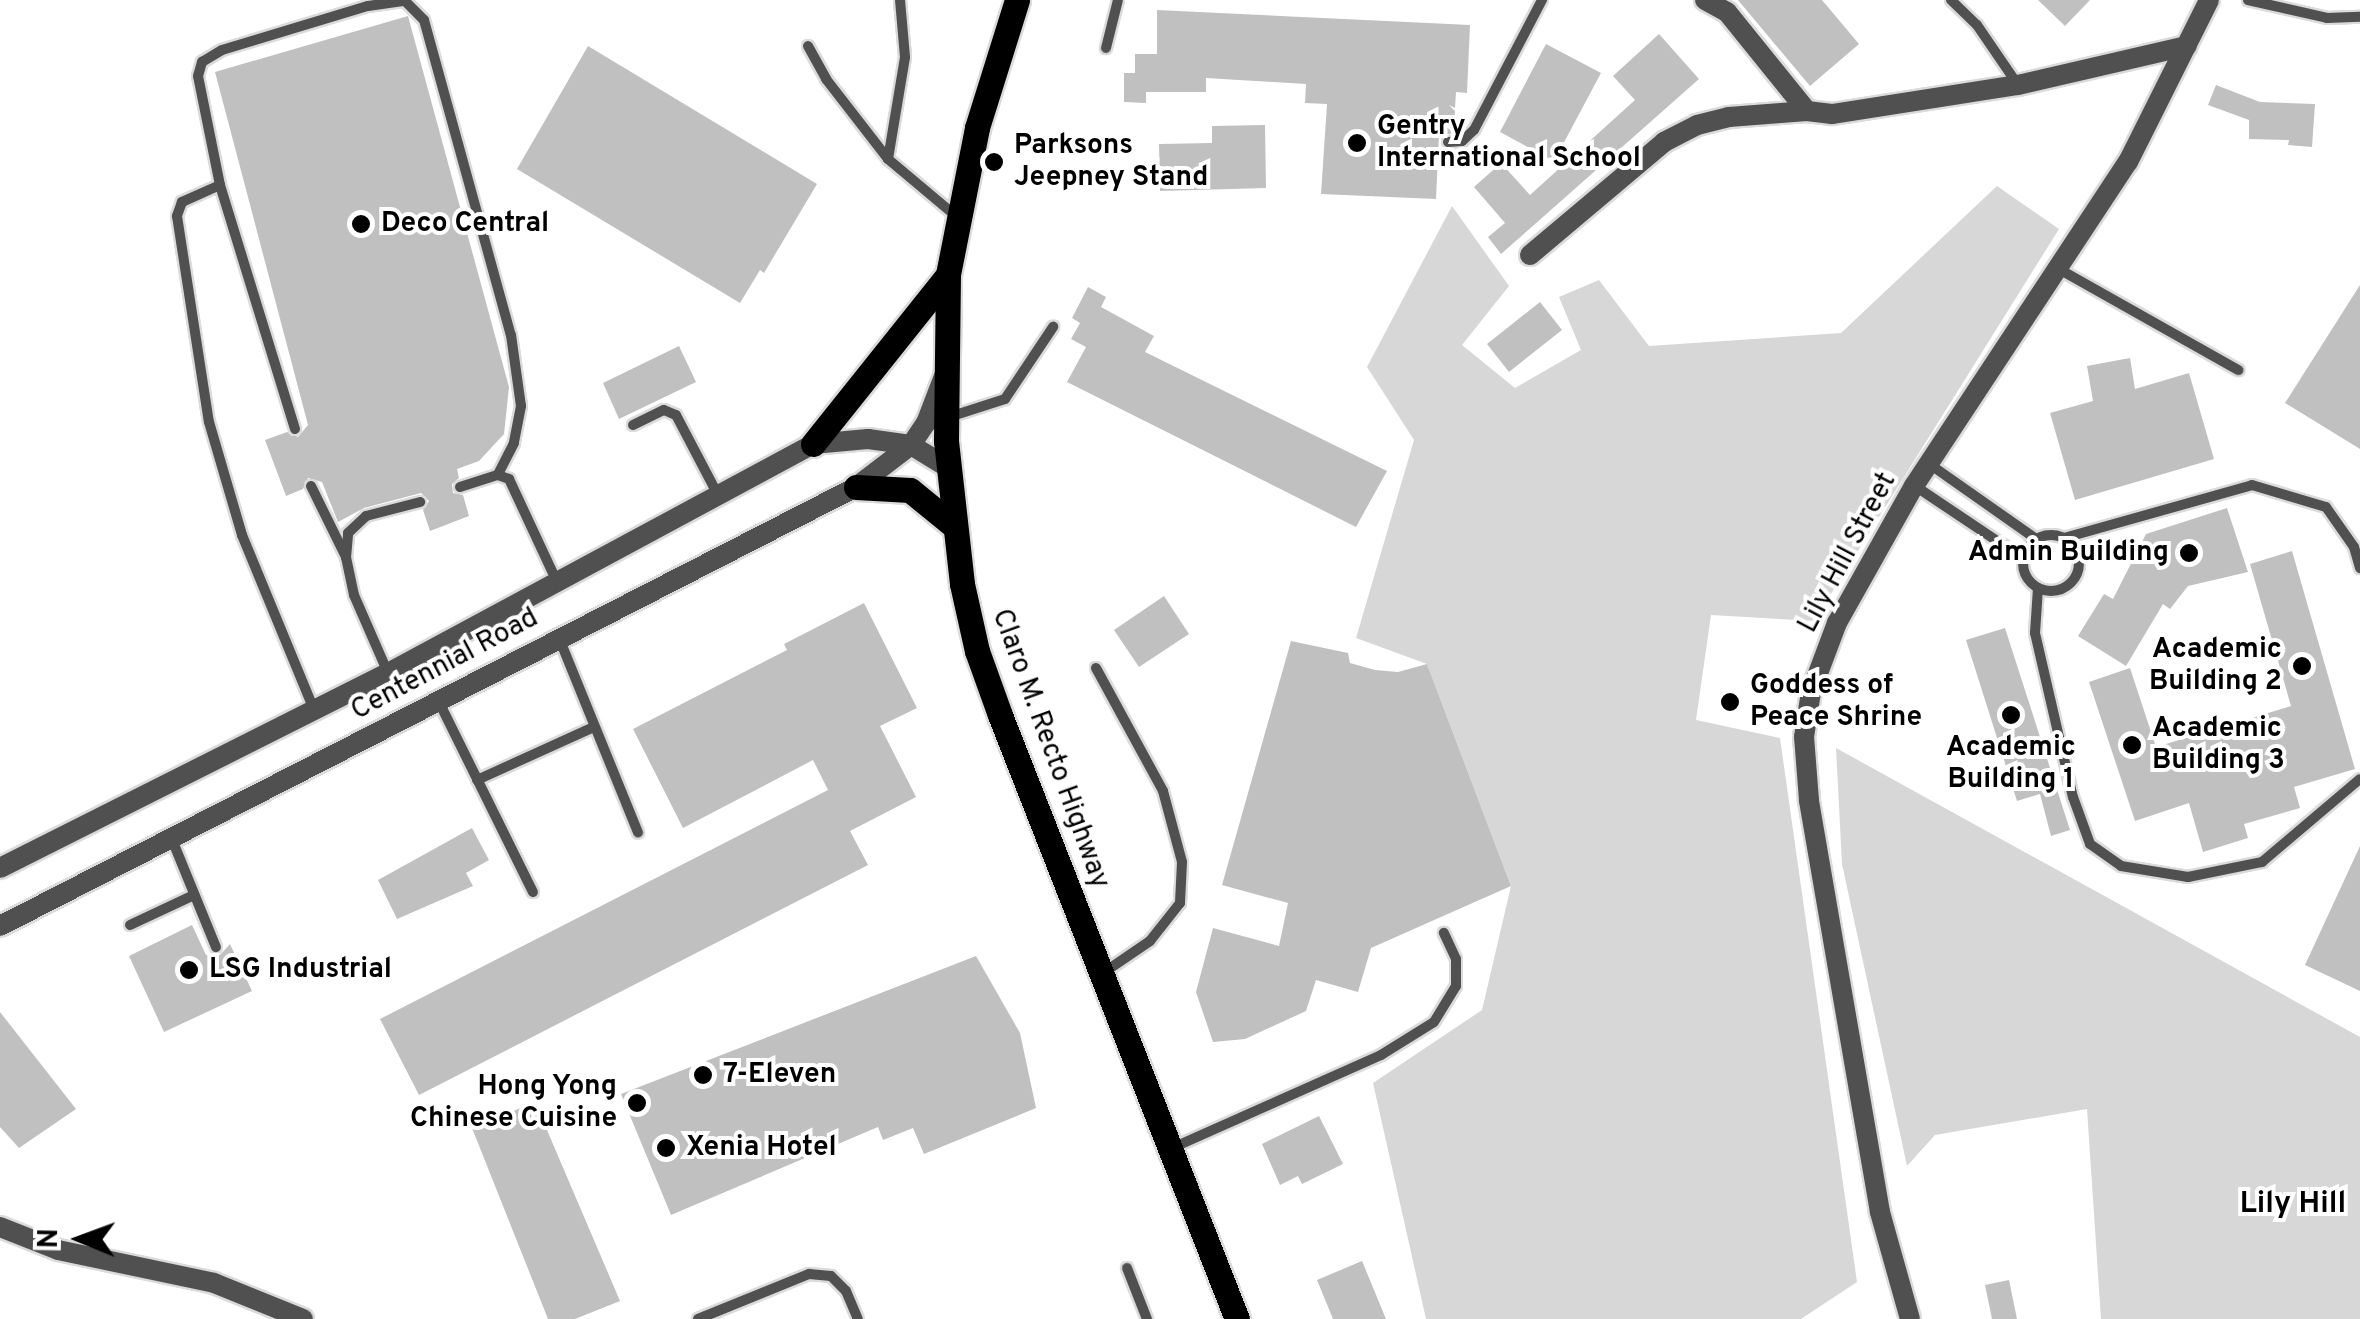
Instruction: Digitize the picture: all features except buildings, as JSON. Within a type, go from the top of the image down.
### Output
[{"type":"main road","name":"Claro M. Recto Highway","points":[[1018,0],[987,89],[957,217],[948,275],[945,419],[953,525],[977,651],[1236,1319]]},
{"type":"main road","points":[[813,444],[948,275]]},
{"type":"main road","points":[[856,487],[910,490],[953,525]]},
{"type":"street","points":[[1706,0],[1727,12],[1807,112]]},
{"type":"street","name":"Lily Hill Street","points":[[1910,1319],[1880,1212],[1809,800],[1804,737],[1811,692],[1837,623],[1914,486],[2128,162],[2209,0]]},
{"type":"street","points":[[1530,254],[1664,142],[1697,125],[1728,117],[1832,114],[2018,85],[2187,46]]},
{"type":"street","name":"Centennial Road","points":[[0,926],[856,487],[911,445],[926,423],[945,373]]},
{"type":"street","name":"Centennial Road","points":[[0,868],[388,673],[813,444],[868,439],[911,445],[947,467]]},
{"type":"street","points":[[0,1227],[58,1250],[214,1283],[303,1319]]},
{"type":"lane","points":[[888,159],[905,57],[900,0]]},
{"type":"lane","points":[[1106,48],[1118,0]]},
{"type":"lane","points":[[1448,142],[1462,141],[1474,130],[1542,0]]},
{"type":"lane","points":[[1951,0],[1977,25],[2018,85]]},
{"type":"lane","points":[[2248,0],[2327,18],[2360,17]]},
{"type":"lane","points":[[295,429],[220,185],[198,76],[202,62],[222,50],[368,6],[406,2],[416,7],[424,20],[511,335],[521,406],[514,443],[498,475]]},
{"type":"lane","points":[[808,46],[826,79],[888,159],[957,217]]},
{"type":"lane","points":[[220,185],[182,202],[177,216],[209,422],[242,535],[314,710]]},
{"type":"lane","points":[[2059,269],[2238,370]]},
{"type":"lane","points":[[945,419],[1005,399],[1052,327]]},
{"type":"lane","points":[[633,425],[664,410],[676,415],[719,498]]},
{"type":"lane","points":[[1928,463],[2036,539],[2055,535],[2064,538],[2252,485],[2326,507],[2354,547],[2360,568]]},
{"type":"lane","points":[[460,486],[498,475],[509,479],[557,583]]},
{"type":"lane","points":[[311,486],[346,558],[354,595],[388,673]]},
{"type":"lane","points":[[1914,486],[2024,559]]},
{"type":"lane","points":[[346,558],[348,533],[366,516],[420,502]]},
{"type":"lane","points":[[2036,539],[2024,559],[2025,574],[2038,588],[2056,590],[2073,580],[2079,562],[2064,538]]},
{"type":"lane","points":[[2038,588],[2035,633],[2073,797],[2090,844],[2120,866],[2188,878],[2262,862],[2354,795],[2360,779]]},
{"type":"lane","points":[[558,637],[638,834]]},
{"type":"lane","points":[[1096,668],[1163,791],[1182,862],[1180,904],[1150,940],[1102,974]]},
{"type":"lane","points":[[439,702],[533,892]]},
{"type":"lane","points":[[478,780],[594,727]]},
{"type":"lane","points":[[171,836],[216,946]]},
{"type":"lane","points":[[130,925],[194,895]]},
{"type":"lane","points":[[1169,1149],[1381,1055],[1434,1022],[1456,986],[1456,959],[1444,934]]},
{"type":"lane","points":[[1127,1268],[1147,1319]]},
{"type":"lane","points":[[698,1319],[809,1274],[831,1276],[846,1291],[858,1319]]},
{"type":"shaded area","points":[[1997,186],[2059,229],[1814,621],[1711,615],[1696,720],[1780,738],[1857,1282],[1801,1319],[1426,1319],[1373,1083],[1482,1010],[1511,886],[1427,664],[1356,638],[1414,440],[1367,367],[1452,206],[1509,286],[1462,345],[1515,388],[1581,350],[1559,297],[1599,280],[1649,346],[1841,333]]},
{"type":"shaded area","points":[[1836,748],[2360,1037],[2360,1319],[2101,1319],[2087,1109],[1935,1135],[1907,1166],[1842,864]]},
{"type":"place","name":"Gentry International School","points":[[1357,143]]},
{"type":"place","name":"Parksons Jeepney Stand","points":[[994,162]]},
{"type":"place","name":"Deco Central","points":[[361,224]]},
{"type":"place","name":"Admin Building","points":[[2189,553]]},
{"type":"place","name":"Academic Building 2","points":[[2302,666]]},
{"type":"place","name":"Goddess of Peace Shrine","points":[[1730,702]]},
{"type":"place","name":"Academic Building 1","points":[[2011,715]]},
{"type":"place","name":"Academic Building 3","points":[[2132,745]]},
{"type":"place","name":"LSG Industrial","points":[[189,970]]},
{"type":"place","name":"7-Eleven","points":[[703,1075]]},
{"type":"place","name":"Hong Yong Chinese Cuisine","points":[[637,1103]]},
{"type":"place","name":"Xenia Hotel","points":[[666,1148]]},
{"type":"district","name":"Lily Hill","points":[[2293,1205]]}]
